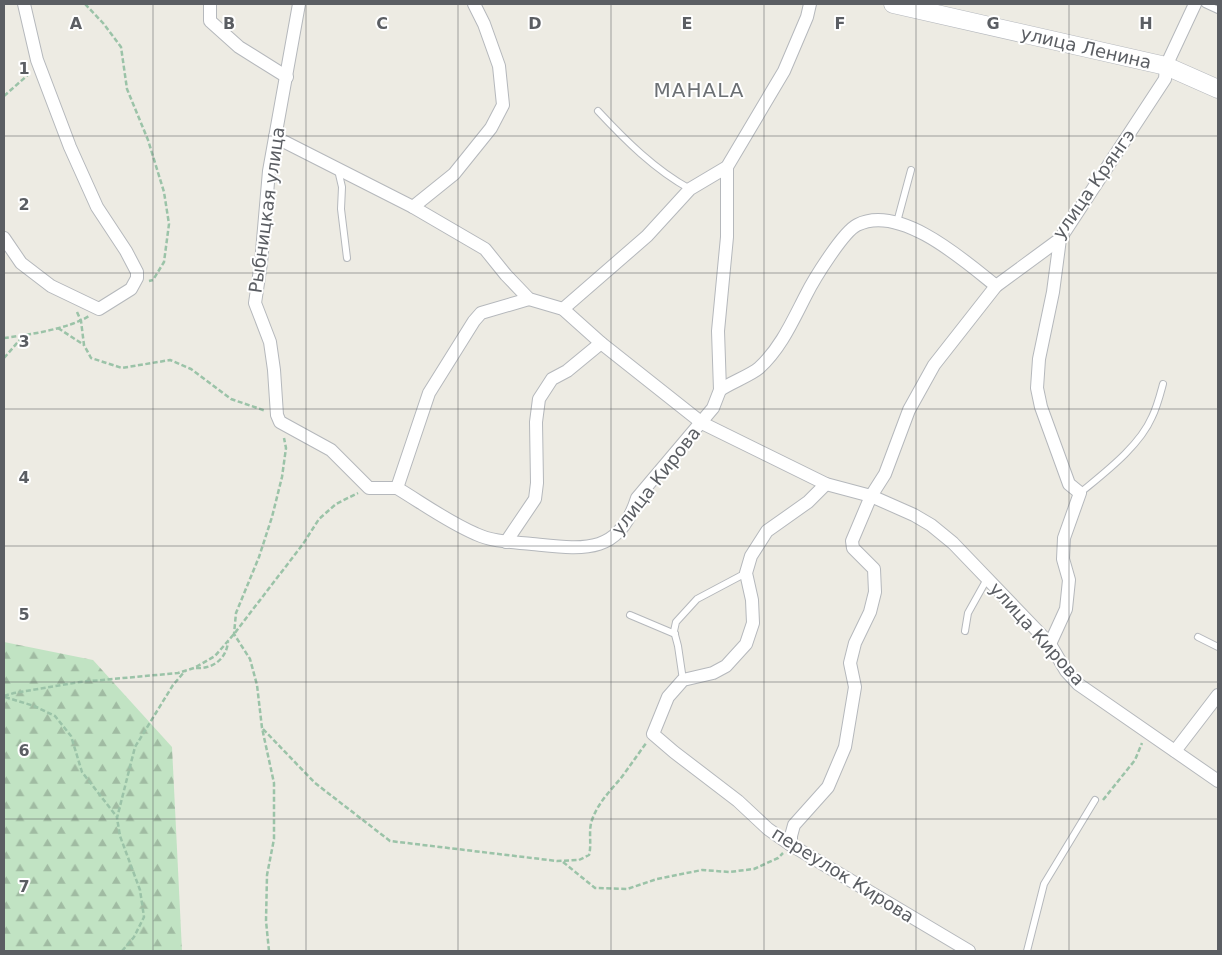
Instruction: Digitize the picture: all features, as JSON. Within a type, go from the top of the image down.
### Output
[{"type":"street","points":[[4,238],[21,263],[51,286],[99,309],[131,289],[137,278],[126,251],[97,207],[70,146],[39,65],[24,4]]},
{"type":"street","points":[[210,4],[210,21],[239,47],[287,77]]},
{"type":"street","name":"Рыбницкая улица","points":[[278,419],[270,342],[255,303],[261,263],[269,171],[299,4]]},
{"type":"street","points":[[413,206],[454,174],[491,128],[503,105],[499,66],[484,24],[474,4]]},
{"type":"street","points":[[563,309],[648,236],[690,189],[727,167],[784,71],[807,17],[810,4]]},
{"type":"street","name":"улица Ленина","points":[[893,4],[1166,66],[1218,89]]},
{"type":"street","name":"улица Крянгэ","points":[[791,845],[794,825],[828,787],[845,747],[854,687],[850,664],[855,643],[870,612],[875,592],[874,569],[853,548],[852,541],[871,496],[885,474],[909,410],[934,366],[996,286],[1060,239],[1165,79],[1166,66],[1195,4]]},
{"type":"street","points":[[275,137],[413,206],[485,249],[529,299],[563,309],[601,343],[702,423],[713,408],[720,390],[718,331],[727,237],[727,167]]},
{"type":"street","points":[[720,390],[758,369],[774,351],[806,294],[847,233],[858,225],[874,221],[897,222],[946,246],[996,286]]},
{"type":"street","points":[[1050,644],[1066,609],[1069,580],[1063,559],[1064,538],[1080,493],[1069,484],[1037,388],[1039,358],[1053,292],[1060,239]]},
{"type":"street","points":[[278,419],[331,450],[369,488],[397,488],[430,393],[474,321],[482,313],[529,299]]},
{"type":"street","points":[[506,542],[535,499],[537,483],[536,422],[539,399],[552,379],[567,371],[601,343]]},
{"type":"street","name":"улица Кирова","points":[[397,488],[476,534],[506,542],[572,548],[592,547],[616,535],[632,516],[637,498],[702,423],[826,484],[871,496],[914,514],[932,525],[953,544],[1050,644],[1066,671],[1078,684],[1218,781]]},
{"type":"street","points":[[653,734],[668,697],[683,680],[713,673],[726,666],[746,644],[753,623],[752,600],[746,573],[751,556],[766,531],[808,502],[826,484]]},
{"type":"street","points":[[1175,751],[1218,695]]},
{"type":"street","name":"переулок Кирова","points":[[653,734],[738,800],[768,830],[969,951]]},
{"type":"lane","points":[[1205,4],[1218,10]]},
{"type":"lane","points":[[598,111],[623,138],[673,179],[690,189]]},
{"type":"lane","points":[[338,168],[342,187],[341,209],[347,258]]},
{"type":"lane","points":[[897,222],[911,170]]},
{"type":"lane","points":[[1080,493],[1136,442],[1152,418],[1163,384]]},
{"type":"lane","points":[[683,680],[678,646],[674,634],[676,622],[697,599],[746,573]]},
{"type":"lane","points":[[965,631],[968,613],[987,579]]},
{"type":"lane","points":[[630,615],[674,634]]},
{"type":"lane","points":[[1198,637],[1218,647]]},
{"type":"lane","points":[[1027,951],[1044,884],[1093,803]]},
{"type":"path","points":[[85,4],[103,23],[121,47],[127,90],[148,140],[164,192],[169,224],[164,262],[153,280],[133,285]]},
{"type":"path","points":[[4,96],[39,65]]},
{"type":"path","points":[[61,291],[82,321],[84,344],[91,358],[122,368],[170,360],[191,369],[231,399],[278,419],[286,448],[282,477],[259,557],[236,613],[234,634],[250,659],[257,685],[262,728],[274,783],[274,840],[267,875],[266,921],[269,951]]},
{"type":"path","points":[[4,338],[58,328],[82,321],[99,309]]},
{"type":"path","points":[[58,328],[84,344]]},
{"type":"path","points":[[4,358],[25,334]]},
{"type":"path","points":[[4,696],[80,682],[178,673],[194,668],[215,656],[228,642],[303,544],[319,519],[336,504],[369,488]]},
{"type":"path","points":[[194,668],[206,668],[220,661],[228,642]]},
{"type":"path","points":[[122,951],[134,937],[144,917],[140,890],[120,836],[117,818],[136,747],[173,685],[185,671]]},
{"type":"path","points":[[4,696],[34,706],[55,716],[71,736],[82,772],[117,818]]},
{"type":"path","points":[[262,728],[315,783],[390,841],[562,861],[579,860],[589,855],[592,820],[606,794],[620,779],[653,734]]},
{"type":"path","points":[[1093,803],[1104,800],[1135,760],[1141,746],[1144,730]]},
{"type":"path","points":[[562,861],[595,888],[627,889],[657,879],[702,870],[729,872],[754,869],[778,858],[791,845]]},
{"type":"green space","points":[[4,642],[93,660],[172,747],[182,951],[4,951]]},
{"type":"district","name":"MAHALA","points":[[699,90]]}]
